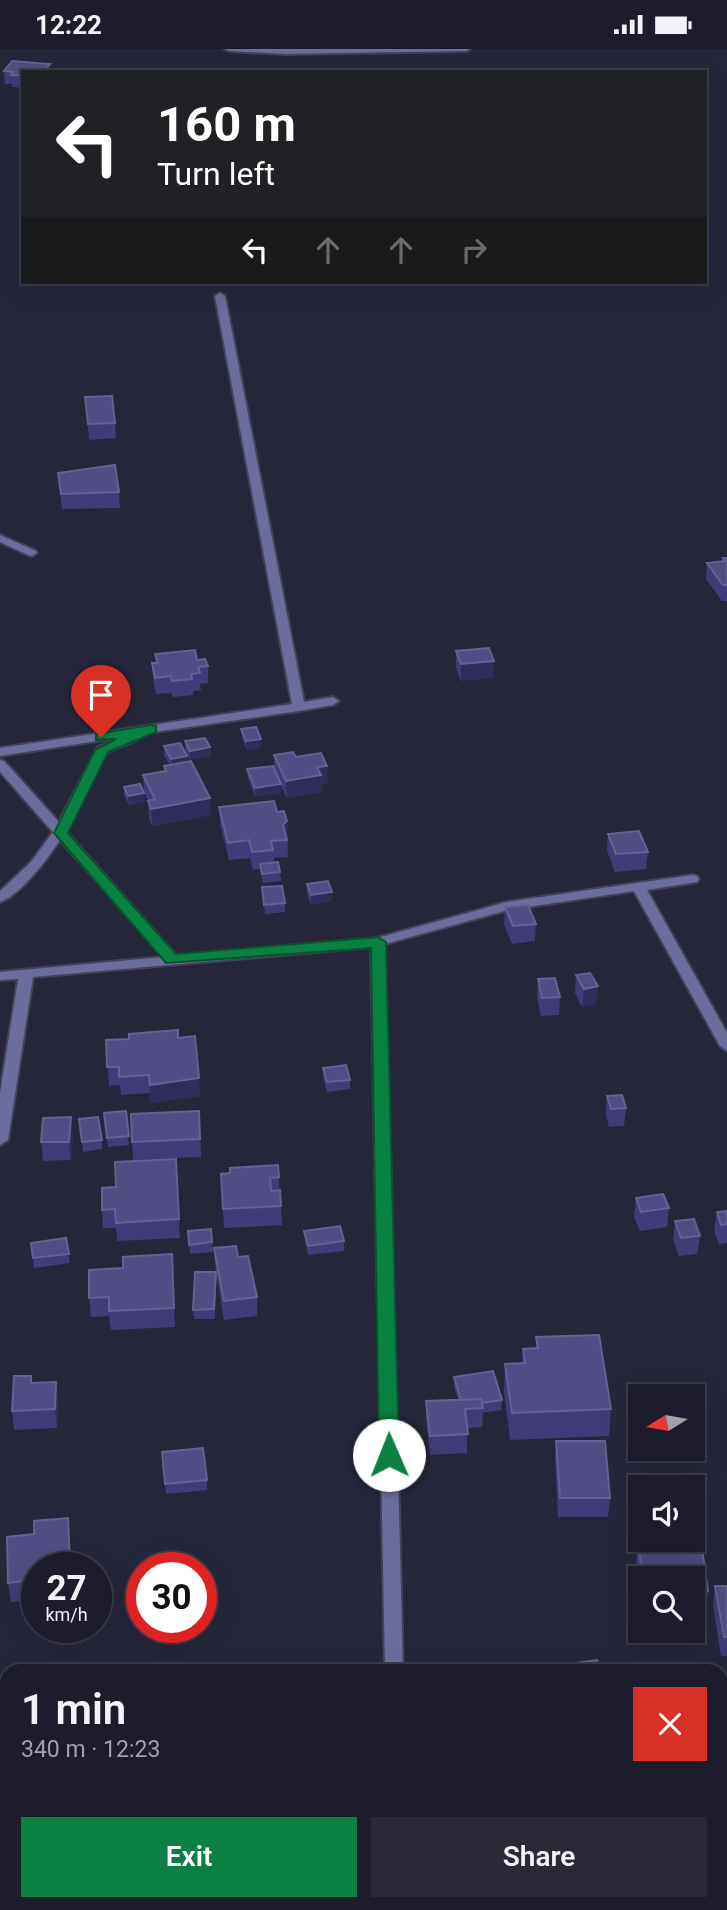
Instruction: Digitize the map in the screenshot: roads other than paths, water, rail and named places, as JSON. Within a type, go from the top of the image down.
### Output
[{"type":"street","points":[[229,49],[286,52],[466,49]]},
{"type":"street","points":[[220,296],[299,706]]},
{"type":"street","points":[[0,538],[32,553]]},
{"type":"street","points":[[0,752],[333,701]]},
{"type":"street","points":[[0,898],[31,873],[61,833],[102,750],[151,729]]},
{"type":"street","points":[[0,764],[172,959]]},
{"type":"street","points":[[0,977],[378,942],[507,906],[692,879]]},
{"type":"street","points":[[639,888],[727,1046]]},
{"type":"street","points":[[378,942],[394,1664]]},
{"type":"street","points":[[0,1140],[26,975]]}]
